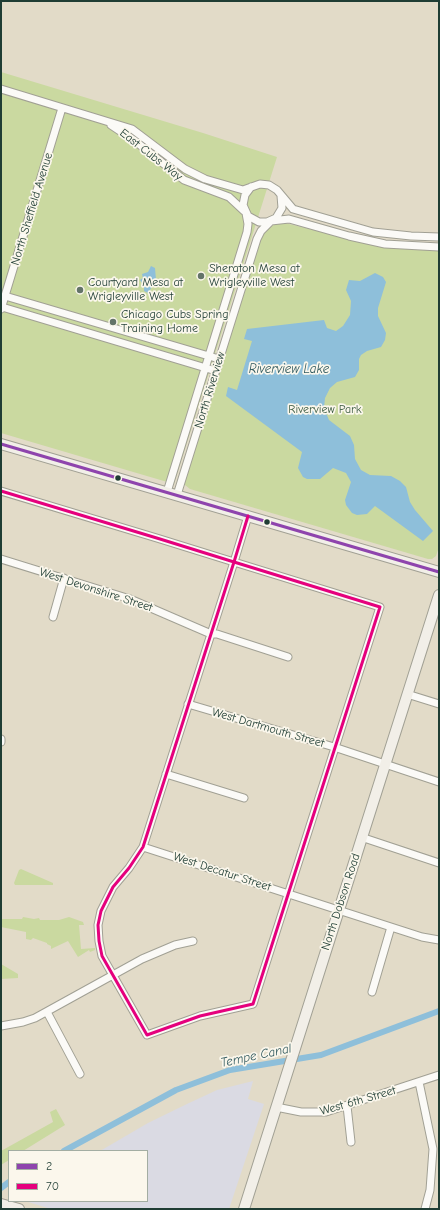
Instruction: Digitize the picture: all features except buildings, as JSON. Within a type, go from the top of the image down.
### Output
[{"type":"main road","points":[[1,444],[439,572]]},
{"type":"main road","name":"North Dobson Road","points":[[244,1209],[284,1079],[439,595]]},
{"type":"main road","points":[[1,1204],[18,1209]]},
{"type":"street","name":"East Cubs Way","points":[[1,89],[123,125],[137,132],[185,169],[204,179],[243,190],[260,184],[272,186],[293,209],[367,230],[398,236],[439,236]]},
{"type":"street","name":"North Sheffield Avenue","points":[[1,308],[62,108]]},
{"type":"street","name":"East Cubs Way","points":[[100,119],[135,140],[184,180],[228,197],[251,219],[259,222],[283,218],[385,244],[439,246]]},
{"type":"street","points":[[245,212],[243,206],[245,195],[251,187]]},
{"type":"street","points":[[271,221],[280,213],[282,208],[282,197],[279,192]]},
{"type":"street","name":"North Riverview","points":[[172,494],[205,368],[247,232],[248,224],[245,212]]},
{"type":"street","name":"North Riverview","points":[[172,494],[216,371],[256,239],[261,230],[271,221]]},
{"type":"street","points":[[5,296],[219,359]]},
{"type":"street","points":[[225,302],[236,306]]},
{"type":"street","points":[[1,308],[216,371]]},
{"type":"street","points":[[103,338],[106,326]]},
{"type":"street","points":[[1,491],[234,562],[380,607],[253,1004],[200,1016],[148,1035],[114,974],[102,956],[98,925],[101,912],[113,887],[129,868],[143,846],[234,562],[248,516]]},
{"type":"street","name":"West Devonshire Street","points":[[1,559],[130,599],[210,634],[217,634],[288,657]]},
{"type":"street","points":[[53,616],[64,578]]},
{"type":"street","points":[[407,694],[439,704]]},
{"type":"street","name":"West Dartmouth Street","points":[[188,704],[334,747],[384,765],[439,782]]},
{"type":"street","points":[[166,774],[244,798]]},
{"type":"street","points":[[361,837],[439,863]]},
{"type":"street","name":"West Decatur Street","points":[[143,846],[422,937],[439,940]]},
{"type":"street","points":[[372,992],[391,927]]},
{"type":"street","points":[[1,1026],[23,1022],[47,1012],[114,974],[159,952],[176,945],[193,941]]},
{"type":"street","points":[[47,1012],[80,1074]]},
{"type":"street","name":"West 6th Street","points":[[276,1107],[292,1111],[314,1113],[326,1112],[439,1075]]},
{"type":"street","points":[[419,1082],[436,1149],[430,1190],[425,1209]]},
{"type":"street","points":[[347,1106],[351,1142]]},
{"type":"shaded area","points":[[253,1081],[248,1099],[264,1104],[229,1209],[51,1209],[28,1202],[148,1202],[148,1150],[102,1150],[148,1123],[217,1090]]},
{"type":"green space","name":"Chicago Cubs Spring Training Home","points":[[1,72],[277,157],[174,484],[1,433]]},
{"type":"green space","name":"Riverview Park","points":[[277,223],[285,223],[370,244],[395,248],[439,249],[439,547],[436,556],[432,559],[190,489],[185,485],[184,482],[257,241],[266,230]]},
{"type":"green space","points":[[21,869],[53,883],[53,885],[15,885],[14,883],[19,870]]},
{"type":"green space","points":[[1,916],[2,919],[22,919],[23,917],[34,919],[39,918],[40,920],[59,920],[69,917],[83,922],[84,925],[79,925],[81,949],[95,948],[95,950],[90,952],[89,950],[78,957],[68,941],[51,949],[51,946],[47,943],[33,938],[31,940],[26,939],[26,932],[1,927]]},
{"type":"green space","points":[[1,964],[18,974],[18,978],[1,979]]},
{"type":"green space","points":[[56,1109],[65,1125],[25,1150],[8,1150],[8,1161],[1,1165],[1,1151],[53,1122],[50,1112]]},
{"type":"water","points":[[151,266],[155,268],[156,280],[148,293],[144,291],[144,286],[140,280],[143,278],[142,274],[148,272]]},
{"type":"water","name":"Riverview Lake","points":[[375,273],[383,277],[386,282],[378,308],[378,316],[386,333],[385,340],[381,347],[367,351],[361,355],[359,359],[359,370],[355,377],[337,382],[330,388],[325,398],[324,408],[329,420],[350,436],[354,445],[355,459],[361,470],[370,475],[391,476],[400,481],[406,487],[410,502],[433,531],[423,541],[375,506],[367,514],[357,515],[352,513],[346,505],[345,500],[351,482],[346,473],[333,468],[320,479],[307,479],[303,477],[298,468],[302,452],[226,396],[228,387],[237,390],[252,341],[244,339],[247,329],[324,320],[327,328],[336,331],[343,326],[350,315],[351,301],[346,290],[349,280],[360,281]]},
{"type":"waterway","name":"Tempe Canal","points":[[66,1150],[176,1090],[230,1070],[321,1055],[439,1011]]},
{"type":"waterway","name":"Tempe Canal","points":[[1,1188],[8,1183]]},
{"type":"transit line","name":"2","points":[[1,444],[439,572]]},
{"type":"transit line","name":"70","points":[[1,491],[160,539],[234,562],[380,607],[253,1004],[200,1016],[147,1035],[102,956],[98,925],[101,911],[113,887],[129,868],[143,847],[234,562],[248,516]]},
{"type":"place","name":"Sheraton Mesa at Wrigleyville West","points":[[201,276]]},
{"type":"place","name":"Courtyard Mesa at Wrigleyville West","points":[[80,290]]},
{"type":"place","name":"Chicago Cubs Spring Training Home","points":[[113,322]]}]
